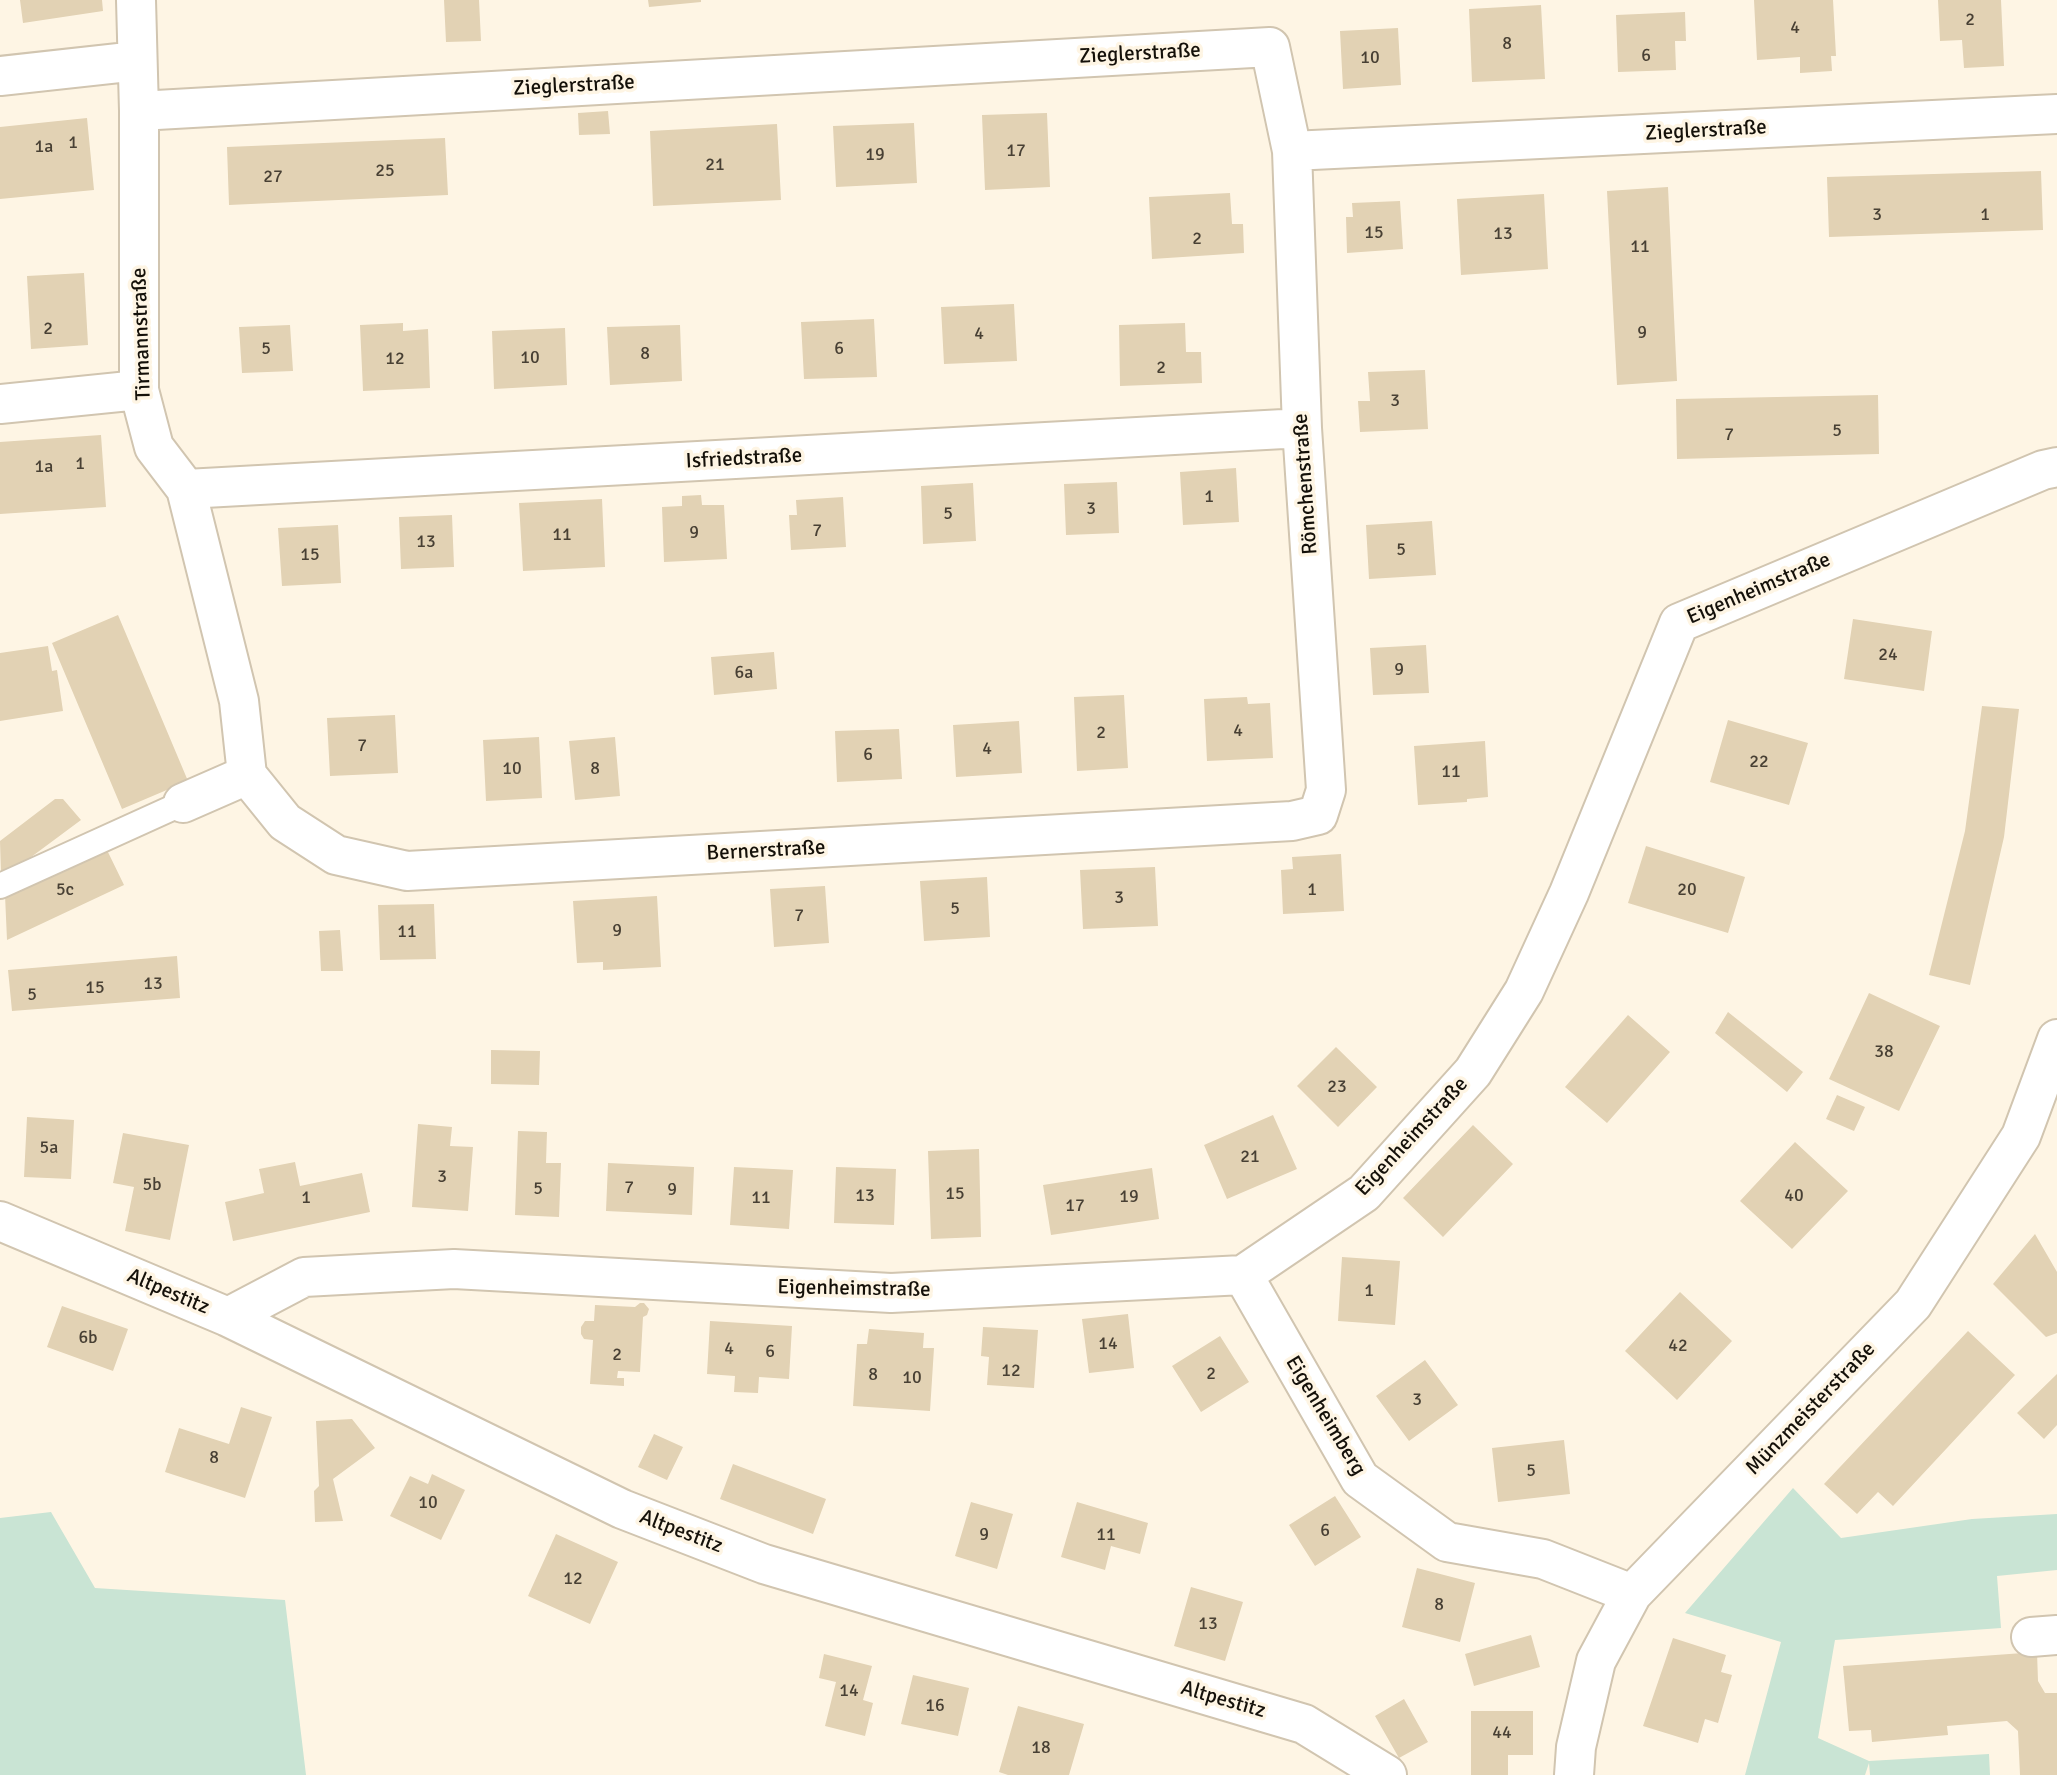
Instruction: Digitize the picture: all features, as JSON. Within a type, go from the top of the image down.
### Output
[{"type":"street","name":"Tirmannstraße","points":[[136,0],[139,111],[139,390],[154,447],[186,489],[239,701],[247,775]]},
{"type":"street","name":"Zieglerstraße","points":[[139,111],[1270,47],[1292,151],[2057,114]]},
{"type":"street","points":[[0,76],[137,61]]},
{"type":"street","name":"Römchenstraße","points":[[1292,151],[1302,428],[1326,790],[1318,815]]},
{"type":"street","points":[[0,404],[139,390]]},
{"type":"street","name":"Isfriedstraße","points":[[186,489],[1302,428]]},
{"type":"street","name":"Eigenheimstraße","points":[[228,1318],[304,1278],[454,1269],[891,1293],[1243,1275],[1364,1193],[1473,1072],[1524,991],[1563,906],[1679,623],[2043,470],[2057,467]]},
{"type":"street","points":[[183,803],[247,775]]},
{"type":"street","name":"Bernerstraße","points":[[247,775],[285,822],[336,855],[407,871],[1292,821],[1318,815]]},
{"type":"street","name":"Münzmeisterstraße","points":[[1574,1775],[1576,1747],[1596,1661],[1632,1594],[1913,1304],[2021,1136],[2057,1039]]},
{"type":"street","name":"Altpestitz","points":[[0,1221],[228,1318],[622,1509],[764,1564],[1304,1724],[1387,1775]]},
{"type":"street","name":"Eigenheimberg","points":[[1243,1275],[1360,1479],[1447,1542],[1543,1559],[1632,1594]]},
{"type":"lane","points":[[0,886],[183,803]]},
{"type":"green space","points":[[1793,1488],[1841,1538],[1972,1519],[2057,1514],[2057,1570],[1997,1576],[2001,1628],[1835,1640],[1818,1738],[1869,1761],[1989,1754],[1990,1775],[1870,1775],[1869,1763],[1865,1775],[1745,1775],[1781,1642],[1685,1613]]},
{"type":"green space","points":[[51,1512],[95,1588],[285,1600],[306,1775],[0,1775],[0,1518]]},
{"type":"building","points":[[20,0],[102,0],[103,11],[23,23]]},
{"type":"building","points":[[444,0],[479,0],[481,41],[446,42]]},
{"type":"building","points":[[648,0],[701,0],[701,2],[649,7]]},
{"type":"building","points":[[1754,0],[1833,0],[1836,56],[1831,56],[1832,71],[1800,73],[1800,57],[1757,60]]},
{"type":"building","points":[[1938,0],[2001,0],[2004,66],[1964,68],[1962,40],[1940,41]]},
{"type":"building","points":[[1541,5],[1545,79],[1472,82],[1469,9]]},
{"type":"building","points":[[1685,12],[1686,41],[1675,41],[1676,70],[1618,72],[1616,15]]},
{"type":"building","points":[[1398,28],[1401,85],[1343,89],[1340,31]]},
{"type":"building","points":[[608,111],[610,134],[579,135],[578,113]]},
{"type":"building","points":[[1047,113],[1050,187],[985,190],[982,115]]},
{"type":"building","points":[[87,118],[94,190],[0,199],[0,127]]},
{"type":"building","points":[[914,123],[917,183],[836,187],[833,126]]},
{"type":"building","points":[[777,124],[781,200],[653,206],[650,131]]},
{"type":"building","points":[[445,138],[448,195],[229,205],[227,147]]},
{"type":"building","points":[[2041,171],[2043,230],[1829,237],[1827,177]]},
{"type":"building","points":[[1668,187],[1677,381],[1617,385],[1607,191]]},
{"type":"building","points":[[1230,193],[1232,224],[1243,224],[1244,253],[1152,259],[1149,197]]},
{"type":"building","points":[[1544,194],[1548,269],[1461,275],[1457,199]]},
{"type":"building","points":[[1400,201],[1403,249],[1347,253],[1346,217],[1353,217],[1352,203]]},
{"type":"building","points":[[84,273],[88,345],[31,349],[27,276]]},
{"type":"building","points":[[1014,304],[1017,361],[944,364],[941,307]]},
{"type":"building","points":[[874,319],[877,377],[804,379],[801,322]]},
{"type":"building","points":[[403,323],[403,331],[428,329],[430,388],[363,391],[360,325]]},
{"type":"building","points":[[1185,323],[1186,352],[1201,352],[1202,383],[1120,386],[1119,325]]},
{"type":"building","points":[[290,325],[293,371],[242,373],[239,327]]},
{"type":"building","points":[[680,325],[682,381],[610,385],[607,327]]},
{"type":"building","points":[[565,328],[567,385],[494,389],[492,331]]},
{"type":"building","points":[[1425,370],[1428,429],[1360,432],[1358,401],[1370,401],[1368,372]]},
{"type":"building","points":[[1878,395],[1879,454],[1677,459],[1676,399]]},
{"type":"building","points":[[101,435],[106,507],[0,514],[0,442]]},
{"type":"building","points":[[1236,468],[1239,522],[1183,525],[1180,472]]},
{"type":"building","points":[[1117,482],[1119,533],[1066,535],[1064,484]]},
{"type":"building","points":[[973,483],[976,541],[923,544],[921,486]]},
{"type":"building","points":[[701,495],[702,505],[724,505],[727,559],[664,562],[662,507],[682,506],[682,496]]},
{"type":"building","points":[[843,497],[846,547],[791,550],[789,515],[797,515],[796,500]]},
{"type":"building","points":[[602,499],[605,567],[523,571],[519,503]]},
{"type":"building","points":[[452,515],[454,567],[401,569],[399,517]]},
{"type":"building","points":[[1432,521],[1436,575],[1369,579],[1366,525]]},
{"type":"building","points":[[338,525],[341,583],[282,586],[278,528]]},
{"type":"building","points":[[118,615],[188,781],[122,809],[52,643]]},
{"type":"building","points":[[1853,619],[1932,631],[1924,691],[1844,679]]},
{"type":"building","points":[[1426,645],[1429,693],[1373,695],[1370,648]]},
{"type":"building","points":[[48,646],[52,671],[57,670],[63,711],[0,721],[0,653]]},
{"type":"building","points":[[774,652],[777,689],[714,695],[711,657]]},
{"type":"building","points":[[1124,695],[1128,768],[1077,771],[1074,697]]},
{"type":"building","points":[[1247,697],[1248,704],[1270,703],[1273,758],[1207,761],[1204,699]]},
{"type":"building","points":[[1982,706],[2019,709],[2004,837],[1970,985],[1929,975],[1965,831]]},
{"type":"building","points":[[395,715],[398,773],[330,776],[327,718]]},
{"type":"building","points":[[1728,720],[1808,743],[1789,805],[1710,782]]},
{"type":"building","points":[[1019,721],[1022,773],[956,777],[953,725]]},
{"type":"building","points":[[899,729],[902,779],[837,782],[835,731]]},
{"type":"building","points":[[539,737],[542,798],[486,801],[483,740]]},
{"type":"building","points":[[615,737],[620,796],[575,800],[569,741]]},
{"type":"building","points":[[1485,741],[1488,797],[1467,799],[1467,802],[1418,805],[1414,746]]},
{"type":"building","points":[[55,799],[63,799],[81,820],[15,869],[1,873],[0,841]]},
{"type":"building","points":[[1646,846],[1745,877],[1728,933],[1628,903]]},
{"type":"building","points":[[106,848],[124,885],[7,940],[5,895]]},
{"type":"building","points":[[1341,854],[1344,911],[1283,914],[1281,870],[1293,869],[1292,857]]},
{"type":"building","points":[[1155,867],[1158,926],[1083,929],[1080,870]]},
{"type":"building","points":[[987,877],[990,937],[924,941],[920,881]]},
{"type":"building","points":[[825,886],[829,943],[774,947],[770,889]]},
{"type":"building","points":[[657,896],[661,967],[603,970],[603,962],[577,963],[573,901]]},
{"type":"building","points":[[434,904],[436,959],[380,960],[378,905]]},
{"type":"building","points":[[340,930],[343,971],[321,971],[319,931]]},
{"type":"building","points":[[177,956],[180,998],[12,1011],[8,970]]},
{"type":"building","points":[[1869,993],[1940,1026],[1899,1111],[1829,1079]]},
{"type":"building","points":[[1728,1012],[1803,1072],[1787,1092],[1715,1033]]},
{"type":"building","points":[[1628,1015],[1670,1052],[1607,1123],[1565,1087]]},
{"type":"building","points":[[1336,1047],[1377,1087],[1338,1127],[1297,1086]]},
{"type":"building","points":[[491,1050],[540,1051],[539,1085],[491,1084]]},
{"type":"building","points":[[1837,1095],[1865,1107],[1854,1131],[1826,1119]]},
{"type":"building","points":[[1273,1115],[1297,1169],[1227,1199],[1204,1145]]},
{"type":"building","points":[[27,1117],[74,1120],[71,1179],[24,1177]]},
{"type":"building","points":[[418,1124],[452,1127],[450,1146],[473,1147],[468,1211],[412,1207]]},
{"type":"building","points":[[1473,1125],[1513,1164],[1443,1237],[1403,1198]]},
{"type":"building","points":[[518,1131],[547,1132],[546,1163],[561,1163],[559,1217],[515,1215]]},
{"type":"building","points":[[123,1133],[189,1145],[170,1240],[125,1231],[134,1187],[113,1183]]},
{"type":"building","points":[[1795,1142],[1848,1191],[1792,1249],[1740,1201]]},
{"type":"building","points":[[979,1149],[981,1237],[931,1239],[928,1151]]},
{"type":"building","points":[[295,1162],[300,1186],[362,1173],[370,1212],[233,1241],[225,1202],[264,1193],[259,1169]]},
{"type":"building","points":[[608,1163],[694,1167],[692,1215],[606,1211]]},
{"type":"building","points":[[734,1167],[793,1170],[789,1229],[730,1225]]},
{"type":"building","points":[[836,1167],[896,1169],[894,1225],[834,1223]]},
{"type":"building","points":[[1152,1168],[1159,1219],[1051,1235],[1043,1185]]},
{"type":"building","points":[[2035,1234],[2057,1272],[2057,1333],[2046,1337],[1993,1284]]},
{"type":"building","points":[[1342,1257],[1400,1261],[1395,1325],[1338,1321]]},
{"type":"building","points":[[1680,1292],[1732,1341],[1677,1400],[1625,1351]]},
{"type":"building","points":[[644,1303],[649,1309],[643,1317],[640,1372],[618,1371],[617,1378],[624,1378],[624,1386],[590,1384],[593,1340],[584,1339],[581,1327],[585,1321],[594,1321],[595,1305],[635,1307]]},
{"type":"building","points":[[62,1306],[128,1329],[113,1371],[47,1347]]},
{"type":"building","points":[[1128,1314],[1134,1368],[1089,1373],[1082,1319]]},
{"type":"building","points":[[710,1321],[792,1326],[789,1379],[759,1377],[758,1393],[734,1392],[735,1376],[707,1374]]},
{"type":"building","points":[[983,1327],[1038,1330],[1034,1388],[987,1385],[989,1357],[981,1356]]},
{"type":"building","points":[[869,1329],[924,1333],[923,1348],[934,1348],[930,1411],[853,1406],[857,1344],[867,1344]]},
{"type":"building","points":[[1968,1331],[2015,1375],[1893,1506],[1878,1492],[1857,1514],[1824,1484]]},
{"type":"building","points":[[1220,1336],[1249,1382],[1201,1412],[1172,1366]]},
{"type":"building","points":[[1425,1360],[1458,1405],[1409,1441],[1376,1396]]},
{"type":"building","points":[[2057,1374],[2057,1425],[2044,1439],[2017,1413]]},
{"type":"building","points":[[241,1407],[272,1417],[245,1498],[165,1472],[179,1428],[229,1444]]},
{"type":"building","points":[[352,1419],[375,1448],[333,1479],[343,1521],[315,1522],[314,1491],[319,1486],[316,1421]]},
{"type":"building","points":[[654,1434],[683,1447],[667,1480],[638,1467]]},
{"type":"building","points":[[1564,1440],[1570,1494],[1498,1502],[1492,1448]]},
{"type":"building","points":[[733,1464],[826,1499],[813,1534],[720,1499]]},
{"type":"building","points":[[432,1474],[465,1490],[441,1540],[390,1516],[410,1476],[428,1484]]},
{"type":"building","points":[[1335,1496],[1361,1537],[1315,1566],[1289,1525]]},
{"type":"building","points":[[971,1502],[1013,1514],[997,1569],[955,1556]]},
{"type":"building","points":[[1077,1502],[1148,1523],[1140,1554],[1111,1546],[1105,1570],[1061,1557]]},
{"type":"building","points":[[556,1534],[618,1562],[590,1624],[528,1596]]},
{"type":"building","points":[[1417,1568],[1475,1583],[1460,1642],[1402,1627]]},
{"type":"building","points":[[1191,1587],[1243,1602],[1225,1661],[1174,1646]]},
{"type":"building","points":[[1531,1635],[1540,1667],[1474,1686],[1465,1654]]},
{"type":"building","points":[[1673,1638],[1726,1655],[1721,1672],[1732,1675],[1718,1723],[1705,1719],[1698,1743],[1643,1726]]},
{"type":"building","points":[[2037,1652],[2038,1681],[2045,1693],[2057,1693],[2057,1775],[2020,1775],[2018,1731],[2007,1721],[1947,1726],[1948,1735],[1872,1742],[1871,1730],[1849,1731],[1843,1666]]},
{"type":"building","points":[[824,1654],[872,1666],[863,1700],[873,1703],[865,1736],[825,1726],[836,1682],[819,1678]]},
{"type":"building","points":[[913,1675],[969,1688],[958,1736],[901,1724]]},
{"type":"building","points":[[1404,1699],[1428,1742],[1399,1758],[1375,1716]]},
{"type":"building","points":[[1018,1706],[1084,1724],[1069,1775],[1008,1775],[999,1772]]},
{"type":"building","points":[[1471,1711],[1533,1711],[1533,1755],[1508,1755],[1508,1775],[1471,1775]]}]
